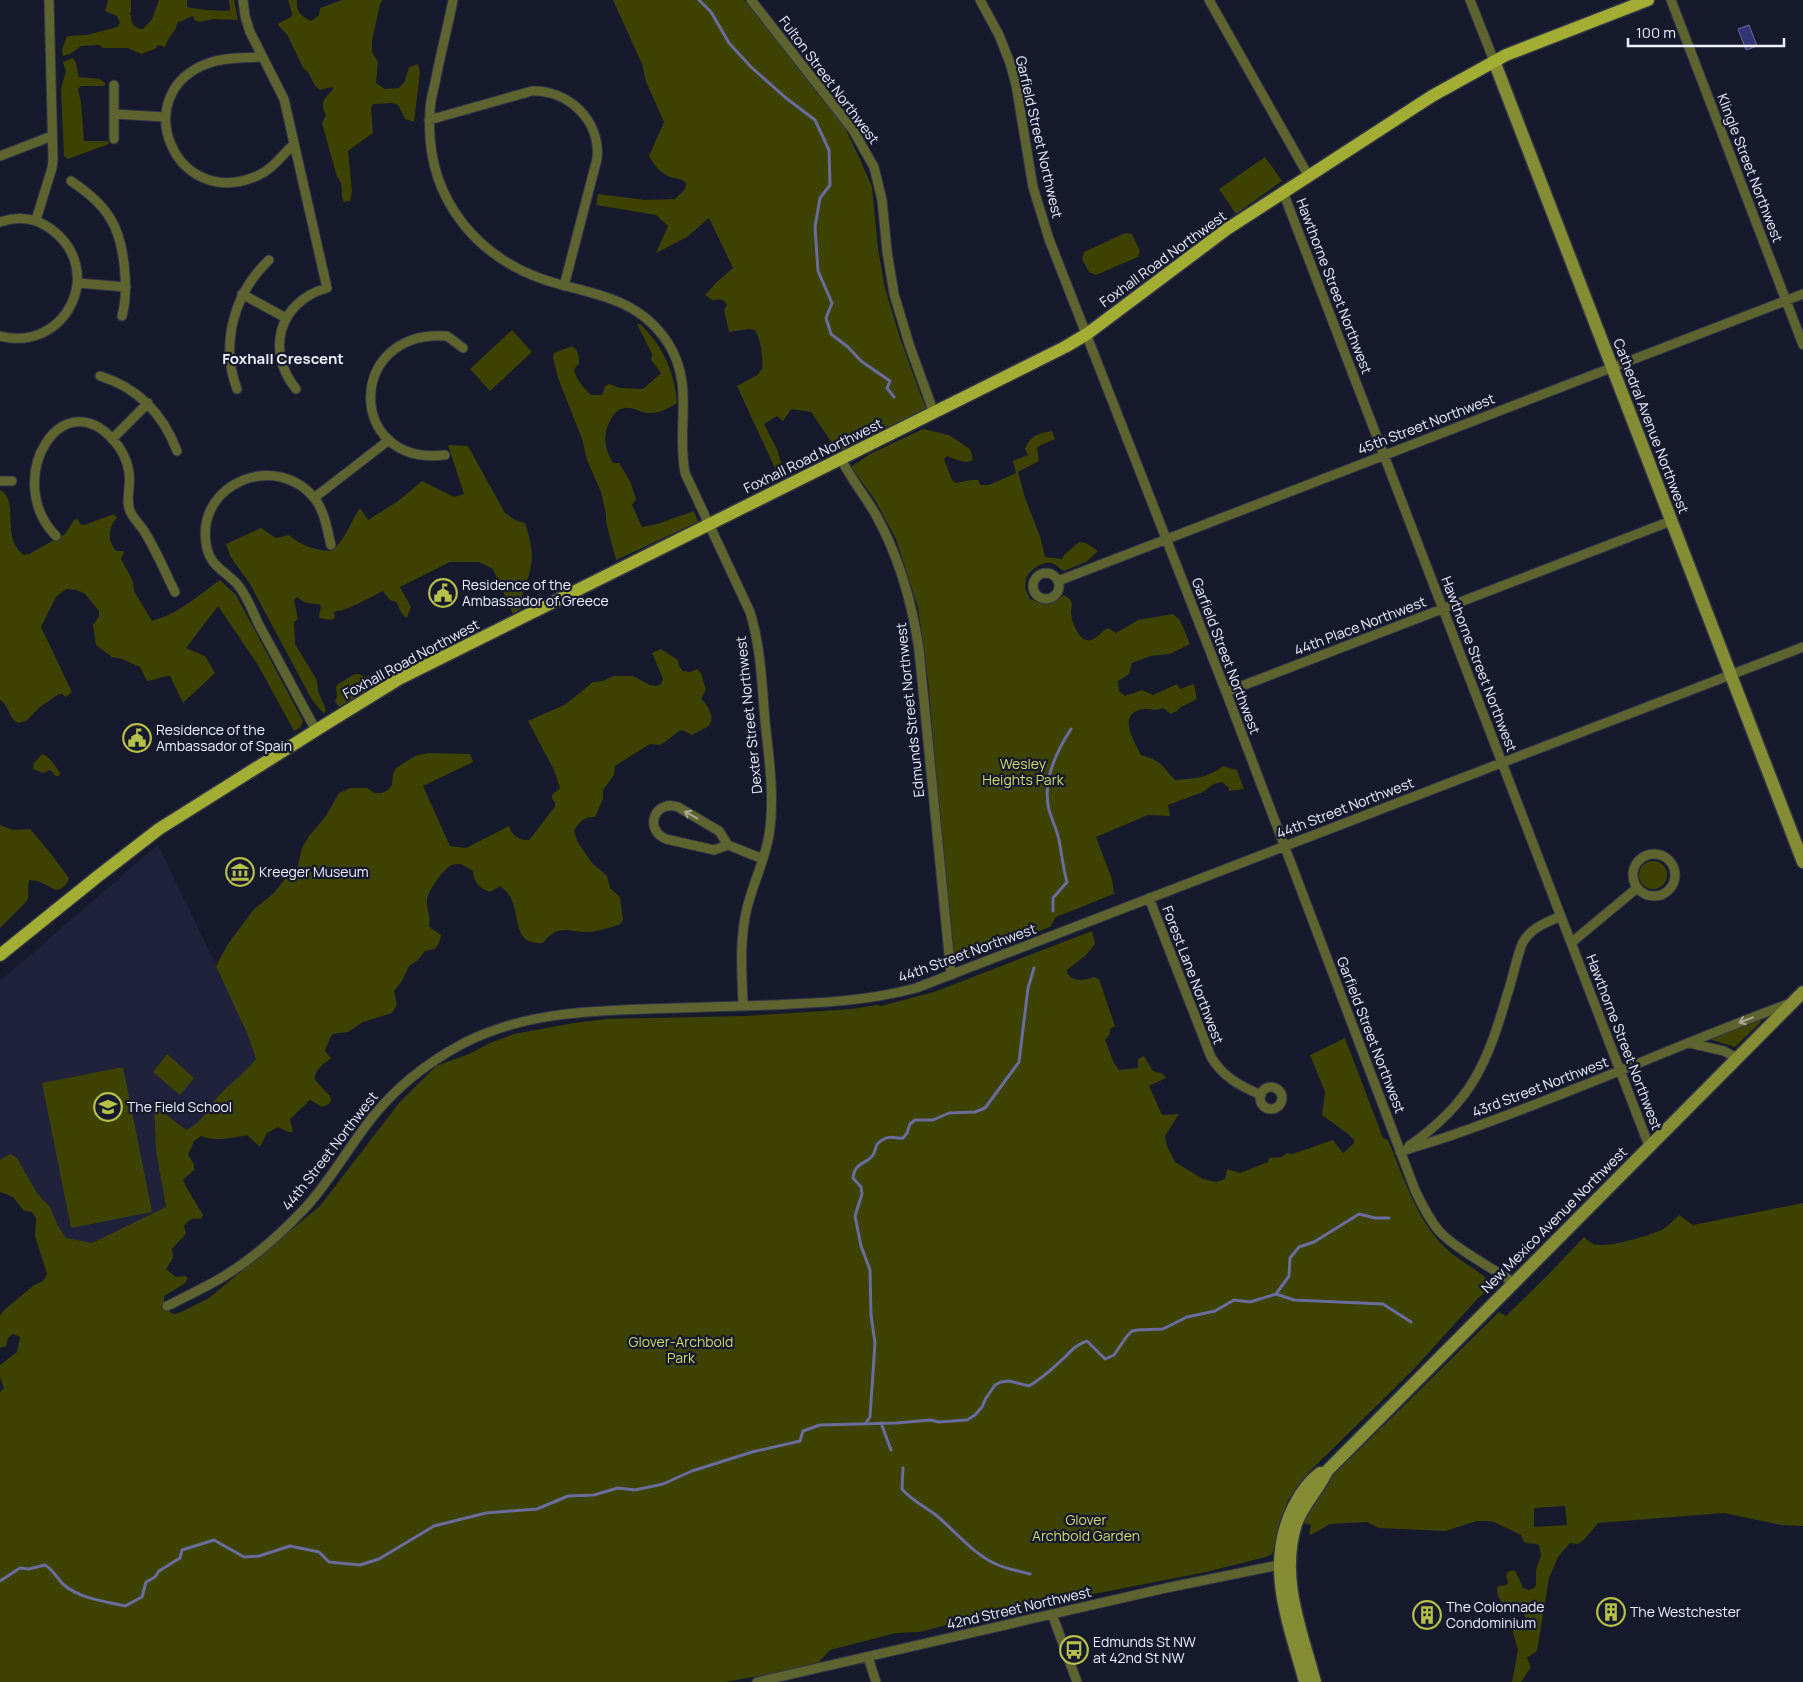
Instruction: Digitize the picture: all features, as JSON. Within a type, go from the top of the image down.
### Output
[{"type":"main road","name":"Foxhall Road Northwest","points":[[0,955],[145,839],[316,730],[419,669],[1051,354],[1087,334],[1203,246],[1416,105],[1494,61],[1648,0]]},
{"type":"street","points":[[36,220],[52,168],[49,0]]},
{"type":"street","points":[[243,0],[248,27],[284,99],[327,288],[313,292],[292,308],[280,332],[280,357],[286,374],[296,389]]},
{"type":"street","name":"Dexter Street Northwest","points":[[453,0],[431,102],[429,120],[431,151],[437,175],[449,202],[463,224],[484,247],[500,259],[531,276],[615,299],[631,307],[649,321],[668,343],[679,366],[682,379],[685,404],[682,450],[685,472],[708,525],[744,598],[755,627],[772,797],[769,834],[743,927],[741,956],[743,1006]]},
{"type":"street","name":"Fulton Street Northwest","points":[[751,0],[853,130],[874,167],[882,200],[894,294],[910,347],[934,413]]},
{"type":"street","name":"Garfield Street Northwest","points":[[980,0],[996,29],[1010,64],[1016,85],[1029,167],[1037,202],[1049,239],[1226,692],[1400,1152],[1421,1202],[1440,1232],[1457,1246],[1513,1282]]},
{"type":"street","points":[[1209,0],[1308,175]]},
{"type":"street","name":"Cathedral Avenue Northwest","points":[[1470,0],[1803,862]]},
{"type":"street","name":"Klingle Street Northwest","points":[[1670,0],[1803,345]]},
{"type":"street","points":[[262,58],[215,61],[194,70],[182,80],[173,91],[165,116],[168,139],[175,155],[192,172],[214,182],[238,182],[258,176],[274,166],[294,144]]},
{"type":"street","points":[[114,86],[114,139]]},
{"type":"street","points":[[429,120],[532,91],[546,92],[558,96],[572,103],[582,112],[594,133],[598,155],[564,286]]},
{"type":"street","points":[[114,114],[165,116]]},
{"type":"street","points":[[0,156],[52,136]]},
{"type":"street","points":[[71,181],[97,201],[114,223],[122,254],[126,287],[122,316]]},
{"type":"street","name":"Hawthorne Street Northwest","points":[[1283,192],[1649,1146]]},
{"type":"street","points":[[0,222],[20,218],[36,220],[49,227],[65,242],[73,255],[78,283],[76,296],[69,310],[52,328],[26,338],[0,338]]},
{"type":"street","points":[[237,389],[230,368],[228,349],[235,316],[242,294],[254,276],[269,260]]},
{"type":"street","points":[[78,283],[126,287]]},
{"type":"street","points":[[242,294],[286,318]]},
{"type":"street","name":"45th Street Northwest","points":[[1058,581],[1803,294]]},
{"type":"street","points":[[445,455],[429,456],[414,454],[402,449],[389,440],[376,422],[370,398],[374,375],[386,356],[400,345],[410,340],[441,335],[451,337],[463,348]]},
{"type":"street","points":[[100,376],[125,385],[148,403],[165,425],[178,451]]},
{"type":"street","points":[[112,438],[148,403]]},
{"type":"street","points":[[48,426],[62,423],[82,423],[98,429],[112,438],[123,453],[129,470],[128,505],[130,513],[144,531],[175,592]]},
{"type":"street","points":[[314,498],[389,440]]},
{"type":"street","name":"Edmunds Street Northwest","points":[[841,459],[890,542],[903,577],[915,622],[951,975]]},
{"type":"street","points":[[0,481],[13,486],[12,470]]},
{"type":"street","points":[[316,730],[240,588],[211,559],[205,537],[208,517],[216,501],[230,487],[246,478],[262,474],[284,477],[298,483],[314,498],[322,513],[331,545]]},
{"type":"street","name":"44th Place Northwest","points":[[1226,692],[1671,521]]},
{"type":"street","points":[[38,526],[56,536]]},
{"type":"street","name":"44th Street Northwest","points":[[167,1306],[221,1278],[275,1238],[318,1193],[371,1119],[384,1104],[424,1067],[464,1043],[512,1025],[557,1014],[830,1003],[904,991],[951,975],[1803,647]]},
{"type":"street","points":[[728,845],[714,850],[666,839],[659,835],[655,829],[655,814],[665,806],[672,805],[678,807],[719,831],[728,845],[763,859]]},
{"type":"street","points":[[1646,854],[1660,854],[1671,862],[1675,876],[1674,883],[1664,894],[1650,896],[1637,888],[1632,876],[1636,863],[1640,858],[1646,854]]},
{"type":"street","points":[[1571,943],[1637,888]]},
{"type":"street","name":"Forest Lane Northwest","points":[[1149,898],[1211,1057],[1229,1078],[1244,1088],[1261,1095]]},
{"type":"street","points":[[1400,1152],[1438,1125],[1469,1089],[1491,1048],[1522,944],[1527,936],[1537,927],[1561,916]]},
{"type":"street","name":"New Mexico Avenue Northwest","points":[[1284,1564],[1297,1522],[1327,1470],[1803,992]]},
{"type":"street","name":"43rd Street Northwest","points":[[1400,1152],[1459,1133],[1792,1003]]},
{"type":"street","points":[[1688,1043],[1724,1051],[1738,1058]]},
{"type":"street","points":[[1284,1564],[1284,1602],[1305,1682]]},
{"type":"street","points":[[1284,1564],[1315,1682]]},
{"type":"street","name":"42nd Street Northwest","points":[[757,1682],[1166,1588],[1284,1564]]},
{"type":"street","points":[[1052,1614],[1077,1682]]},
{"type":"street","points":[[868,1657],[876,1682]]},
{"type":"shaded area","points":[[1749,25],[1757,46],[1746,50],[1738,29]]},
{"type":"shaded area","name":"The Field School","points":[[158,845],[263,1062],[179,1144],[159,1293],[55,1274],[42,1217],[0,1184],[0,981]]},
{"type":"green space","points":[[108,0],[131,0],[130,15],[132,23],[135,27],[143,29],[152,19],[159,0],[187,0],[187,7],[222,11],[230,10],[229,0],[234,0],[238,20],[214,19],[199,22],[194,20],[193,16],[177,23],[165,47],[158,45],[155,49],[141,54],[128,48],[103,48],[99,45],[81,46],[70,54],[63,56],[62,50],[67,36],[87,35],[117,27],[120,23],[117,16],[105,11]]},
{"type":"green space","points":[[288,0],[297,0],[297,8],[300,13],[311,21],[319,15],[320,8],[342,0],[383,0],[380,4],[372,41],[372,52],[378,62],[376,83],[385,89],[399,88],[405,81],[409,67],[418,64],[420,72],[414,122],[405,119],[398,105],[392,103],[373,104],[371,108],[373,133],[348,151],[352,191],[350,201],[344,202],[341,182],[337,177],[322,123],[326,115],[323,109],[323,101],[333,89],[332,87],[320,90],[315,86],[308,72],[303,68],[288,36],[278,25],[291,17],[292,14]]},
{"type":"green space","points":[[613,0],[744,0],[845,128],[872,187],[878,249],[885,288],[900,338],[930,417],[841,456],[811,412],[791,409],[783,421],[777,416],[764,424],[777,449],[784,472],[779,477],[737,386],[757,375],[762,369],[761,349],[757,334],[755,330],[749,329],[729,332],[724,310],[727,305],[726,302],[712,300],[705,295],[733,268],[709,218],[687,237],[656,253],[668,226],[656,215],[596,205],[598,194],[645,200],[675,199],[685,189],[686,183],[681,179],[670,177],[663,173],[655,166],[649,156],[664,122],[646,82],[642,64]]},
{"type":"green space","points":[[73,58],[79,77],[100,79],[106,84],[104,86],[81,86],[78,89],[84,141],[108,141],[109,144],[68,159],[64,156],[61,89],[66,71],[63,62]]},
{"type":"green space","points":[[1265,157],[1282,181],[1236,214],[1219,189]]},
{"type":"green space","points":[[1125,233],[1132,234],[1140,251],[1138,257],[1096,275],[1089,272],[1082,259],[1084,252]]},
{"type":"green space","points":[[637,324],[640,324],[648,332],[661,350],[670,370],[677,403],[654,413],[627,408],[619,410],[614,415],[606,432],[606,448],[613,463],[619,463],[630,481],[636,499],[632,505],[642,527],[657,524],[694,511],[698,522],[616,560],[606,522],[601,492],[587,460],[582,439],[558,378],[553,358],[554,353],[572,346],[578,354],[579,361],[579,364],[574,369],[575,373],[581,384],[591,395],[602,395],[605,386],[609,384],[620,388],[643,389],[661,373],[651,360],[652,354]]},
{"type":"green space","points":[[512,330],[532,352],[490,391],[470,369]]},
{"type":"green space","name":"Wesley Heights Park","points":[[923,429],[949,435],[970,449],[973,460],[967,462],[960,461],[947,456],[944,459],[952,480],[956,483],[978,480],[980,485],[989,485],[1016,473],[1013,461],[1028,455],[1025,449],[1030,441],[1039,434],[1052,431],[1055,439],[1037,448],[1039,461],[1018,472],[1025,498],[1040,536],[1045,557],[1062,559],[1079,542],[1086,543],[1098,551],[1086,562],[1064,571],[1050,563],[1038,566],[1026,578],[1025,588],[1030,599],[1052,603],[1064,595],[1071,600],[1071,616],[1075,628],[1082,638],[1086,640],[1093,639],[1108,628],[1116,633],[1138,620],[1173,614],[1180,620],[1190,644],[1170,654],[1151,656],[1132,663],[1129,674],[1118,681],[1119,691],[1125,696],[1142,690],[1153,695],[1177,684],[1180,689],[1194,684],[1197,699],[1171,714],[1163,708],[1157,710],[1144,709],[1136,712],[1131,716],[1129,722],[1131,735],[1141,755],[1157,761],[1175,780],[1206,775],[1223,766],[1237,770],[1244,789],[1229,791],[1229,788],[1222,782],[1214,784],[1203,792],[1168,805],[1170,816],[1148,815],[1096,837],[1112,879],[1114,894],[1056,917],[1050,927],[954,962],[928,679],[918,608],[896,539],[875,500],[851,467],[870,454]]},
{"type":"green space","points":[[448,445],[468,446],[505,513],[515,520],[525,523],[531,544],[532,560],[523,593],[522,608],[513,614],[493,569],[479,562],[450,562],[400,587],[411,607],[407,618],[402,614],[396,602],[390,600],[383,591],[352,606],[336,611],[334,613],[335,618],[331,620],[320,618],[321,607],[319,604],[307,603],[297,597],[294,600],[298,619],[294,622],[295,644],[317,680],[318,691],[326,710],[324,714],[312,700],[250,584],[230,556],[226,544],[261,528],[276,538],[289,535],[298,542],[308,546],[330,551],[339,544],[360,508],[368,520],[398,501],[422,481],[454,497],[464,494]]},
{"type":"green space","points":[[0,490],[6,495],[9,502],[13,539],[17,548],[24,555],[65,534],[74,520],[78,519],[80,524],[84,525],[114,514],[117,518],[110,530],[111,543],[116,551],[123,551],[121,559],[133,581],[134,591],[152,621],[171,614],[220,580],[236,595],[303,721],[300,728],[294,731],[258,665],[218,606],[186,648],[205,656],[215,673],[183,703],[170,676],[147,681],[140,667],[112,657],[96,645],[93,625],[99,617],[99,611],[84,593],[66,589],[56,597],[41,627],[72,692],[66,697],[59,694],[40,707],[26,721],[19,723],[15,721],[0,700]]},
{"type":"green space","name":"Glover-Archbold Park","points":[[661,649],[678,660],[679,666],[683,671],[690,672],[697,669],[701,673],[706,690],[701,699],[710,713],[710,724],[692,735],[682,730],[679,731],[660,745],[650,744],[615,766],[614,775],[603,790],[603,799],[595,817],[583,820],[574,830],[577,841],[592,863],[607,876],[610,888],[620,897],[623,920],[618,925],[605,929],[592,932],[565,930],[554,933],[543,943],[532,942],[524,938],[520,931],[508,893],[500,886],[490,892],[483,889],[476,882],[473,871],[461,864],[452,865],[447,869],[435,882],[427,898],[429,926],[441,935],[439,943],[435,949],[425,951],[417,961],[409,966],[402,981],[394,991],[397,1005],[392,1013],[363,1022],[348,1032],[333,1034],[330,1038],[325,1051],[331,1058],[318,1070],[315,1076],[315,1080],[330,1096],[329,1104],[322,1107],[310,1100],[290,1119],[293,1132],[288,1132],[278,1127],[267,1133],[260,1147],[247,1135],[218,1139],[201,1136],[194,1141],[188,1155],[194,1164],[194,1170],[183,1180],[203,1215],[201,1219],[189,1220],[184,1226],[186,1234],[172,1249],[173,1258],[166,1269],[176,1277],[186,1276],[188,1279],[184,1284],[164,1296],[164,1300],[171,1313],[181,1312],[209,1298],[320,1206],[399,1103],[436,1066],[469,1054],[490,1043],[514,1034],[606,1019],[745,1016],[881,1006],[934,992],[1092,931],[1095,944],[1085,956],[1067,970],[1067,973],[1076,979],[1083,980],[1094,977],[1099,979],[1115,1026],[1110,1029],[1110,1034],[1105,1040],[1114,1063],[1119,1070],[1138,1068],[1138,1059],[1144,1056],[1153,1071],[1163,1074],[1166,1078],[1149,1086],[1162,1115],[1179,1114],[1165,1136],[1167,1146],[1175,1162],[1203,1179],[1216,1182],[1225,1179],[1227,1169],[1240,1173],[1268,1162],[1269,1158],[1282,1157],[1287,1153],[1292,1154],[1333,1140],[1343,1153],[1354,1143],[1354,1140],[1322,1115],[1325,1092],[1310,1055],[1345,1038],[1383,1138],[1388,1140],[1409,1192],[1422,1217],[1453,1255],[1484,1276],[1485,1282],[1494,1286],[1478,1298],[1413,1370],[1308,1473],[1288,1500],[1272,1554],[1266,1557],[1206,1572],[995,1612],[920,1632],[896,1633],[830,1650],[815,1666],[725,1682],[0,1682],[0,1392],[4,1388],[0,1377],[0,1365],[17,1352],[20,1337],[13,1334],[8,1338],[6,1346],[0,1348],[0,1316],[3,1311],[34,1285],[43,1281],[47,1274],[35,1236],[36,1218],[32,1212],[24,1211],[13,1197],[0,1192],[0,1160],[10,1154],[17,1158],[37,1193],[50,1207],[57,1224],[66,1238],[92,1243],[166,1207],[156,1150],[154,1105],[186,1130],[201,1119],[220,1094],[256,1059],[247,1033],[216,966],[228,944],[254,909],[274,893],[288,875],[297,869],[302,848],[309,836],[326,816],[339,793],[350,788],[367,788],[374,793],[382,793],[392,785],[393,774],[396,768],[415,756],[428,753],[470,754],[473,762],[423,786],[450,846],[466,848],[509,826],[516,837],[529,840],[555,806],[552,795],[560,788],[554,770],[528,721],[566,704],[593,682],[603,681],[613,676],[633,676],[650,685],[657,686],[661,684],[663,679],[652,653]]},
{"type":"green space","points":[[355,674],[365,677],[369,676],[375,685],[339,707],[335,701],[337,697],[336,687]]},
{"type":"green space","points":[[42,754],[52,762],[60,773],[59,776],[56,776],[50,770],[43,773],[33,769],[34,763]]},
{"type":"green space","points":[[0,825],[13,830],[30,829],[69,878],[61,889],[56,890],[38,881],[29,880],[27,901],[0,928]]},
{"type":"green space","points":[[1653,861],[1663,865],[1667,875],[1663,885],[1653,889],[1643,885],[1639,875],[1643,865]]},
{"type":"green space","points":[[1761,1019],[1761,1022],[1735,1047],[1712,1040],[1712,1037]]},
{"type":"green space","points":[[167,1054],[194,1078],[180,1095],[153,1072]]},
{"type":"green space","points":[[123,1067],[152,1212],[71,1228],[42,1083]]},
{"type":"green space","points":[[1803,1203],[1803,1526],[1781,1525],[1724,1513],[1598,1523],[1585,1539],[1578,1544],[1570,1543],[1558,1557],[1549,1578],[1537,1651],[1527,1658],[1531,1667],[1521,1682],[1512,1682],[1518,1650],[1512,1629],[1516,1623],[1519,1622],[1525,1628],[1527,1623],[1524,1614],[1517,1606],[1505,1604],[1500,1600],[1497,1588],[1508,1583],[1506,1575],[1513,1570],[1516,1572],[1523,1588],[1529,1590],[1534,1588],[1536,1585],[1536,1570],[1541,1555],[1539,1545],[1526,1543],[1521,1535],[1494,1522],[1487,1521],[1477,1521],[1445,1531],[1379,1528],[1367,1522],[1330,1524],[1311,1535],[1309,1533],[1311,1525],[1300,1522],[1325,1483],[1499,1312],[1506,1316],[1584,1237],[1593,1244],[1599,1245],[1627,1241],[1661,1230],[1679,1215],[1693,1225]],"holes":[[[1565,1506],[1567,1525],[1534,1527],[1534,1508]]]},
{"type":"waterway","points":[[699,0],[711,12],[729,43],[751,67],[786,98],[815,120],[829,150],[830,185],[820,198],[815,227],[818,271],[832,303],[826,318],[831,334],[848,347],[861,361],[890,381],[887,388],[894,397]]},
{"type":"waterway","points":[[1053,911],[1053,898],[1067,882],[1058,836],[1049,810],[1047,789],[1056,757],[1071,729]]},
{"type":"waterway","points":[[865,1424],[870,1417],[875,1343],[871,1315],[870,1270],[861,1246],[855,1216],[862,1194],[861,1187],[853,1178],[854,1173],[858,1166],[873,1155],[879,1143],[889,1137],[903,1138],[910,1124],[915,1120],[933,1120],[949,1113],[975,1112],[985,1108],[1019,1062],[1028,988],[1034,968]]},
{"type":"waterway","points":[[1276,1294],[1289,1276],[1290,1258],[1299,1247],[1314,1242],[1359,1214],[1375,1218],[1389,1218]]},
{"type":"waterway","points":[[0,1581],[20,1568],[29,1569],[45,1565],[71,1590],[93,1599],[125,1606],[142,1597],[146,1582],[180,1558],[182,1550],[214,1540],[244,1557],[259,1556],[290,1546],[319,1552],[329,1562],[360,1565],[379,1559],[434,1526],[486,1513],[537,1509],[568,1496],[594,1495],[618,1488],[635,1490],[663,1484],[692,1471],[752,1452],[800,1441],[803,1431],[820,1425],[967,1420],[982,1407],[995,1385],[1009,1381],[1029,1386],[1043,1377],[1074,1348],[1087,1341],[1105,1359],[1114,1355],[1132,1331],[1163,1329],[1187,1317],[1215,1311],[1234,1300],[1250,1302],[1276,1294],[1294,1300],[1383,1304],[1411,1322]]},
{"type":"waterway","points":[[881,1423],[891,1450]]},
{"type":"waterway","points":[[903,1468],[902,1489],[909,1496],[936,1515],[979,1554],[996,1564],[1030,1574]]},
{"type":"place","name":"Residence of the Ambassador of Greece","points":[[443,593]]},
{"type":"place","name":"Residence of the Ambassador of Spain","points":[[137,738]]},
{"type":"place","name":"Kreeger Museum","points":[[240,872]]},
{"type":"place","name":"The Field School","points":[[108,1107]]},
{"type":"place","name":"The Westchester","points":[[1611,1612]]},
{"type":"place","name":"The Colonnade Condominium","points":[[1427,1615]]},
{"type":"place","name":"Edmunds St NW at 42nd St NW","points":[[1074,1650]]},
{"type":"district","name":"Foxhall Crescent","points":[[283,359]]},
{"type":"park label","name":"Glover Archbold Garden","points":[[1086,1528]]}]
